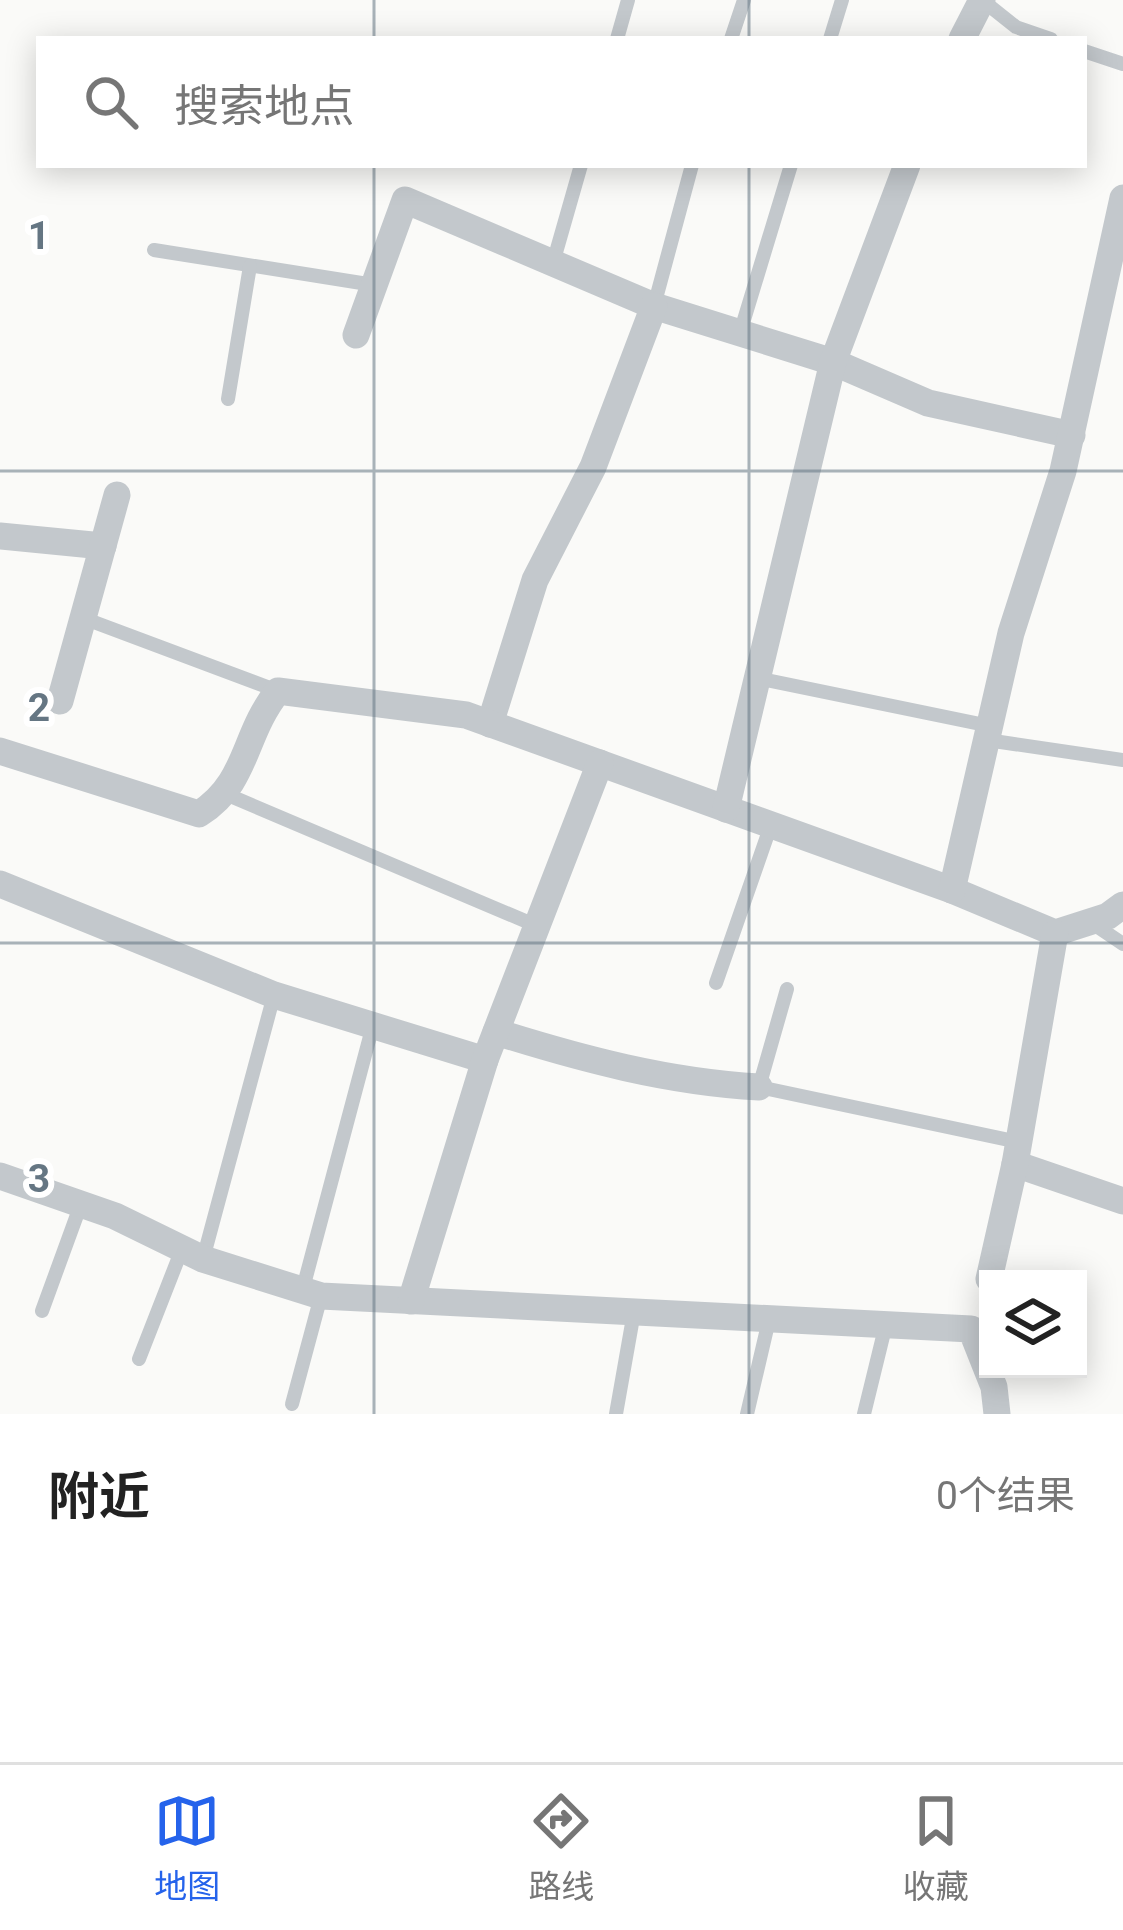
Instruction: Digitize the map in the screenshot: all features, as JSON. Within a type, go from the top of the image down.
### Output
[{"type":"street","points":[[964,36],[982,0]]},
{"type":"street","points":[[726,808],[833,362],[906,168]]},
{"type":"street","points":[[952,890],[1010,633],[1072,435],[1123,198]]},
{"type":"street","points":[[356,335],[405,200],[654,306],[833,362],[928,403],[1072,435]]},
{"type":"street","points":[[490,724],[536,580],[593,466],[654,306]]},
{"type":"street","points":[[60,701],[117,495]]},
{"type":"street","points":[[0,536],[103,546]]},
{"type":"street","points":[[0,751],[199,814],[228,795],[260,713],[278,691],[466,716],[952,890],[1054,933],[1123,905]]},
{"type":"street","points":[[411,1300],[485,1060],[600,764]]},
{"type":"street","points":[[0,884],[274,994],[485,1060]]},
{"type":"street","points":[[990,1270],[1017,1153],[1054,933]]},
{"type":"street","points":[[496,1032],[582,1059],[704,1084],[759,1087]]},
{"type":"street","points":[[1017,1153],[1123,1201]]},
{"type":"street","points":[[0,1176],[81,1204],[192,1254],[311,1294],[971,1329]]},
{"type":"street","points":[[979,1306],[971,1329],[994,1388],[997,1414]]},
{"type":"lane","points":[[617,36],[628,0]]},
{"type":"lane","points":[[732,36],[744,0]]},
{"type":"lane","points":[[831,36],[842,0]]},
{"type":"lane","points":[[982,0],[1016,27],[1042,36]]},
{"type":"lane","points":[[1087,52],[1123,64]]},
{"type":"lane","points":[[553,263],[580,168]]},
{"type":"lane","points":[[654,306],[691,168]]},
{"type":"lane","points":[[740,333],[790,168]]},
{"type":"lane","points":[[154,250],[374,285]]},
{"type":"lane","points":[[228,399],[250,266]]},
{"type":"lane","points":[[83,619],[278,691]]},
{"type":"lane","points":[[757,678],[1123,760]]},
{"type":"lane","points":[[228,795],[537,926]]},
{"type":"lane","points":[[716,982],[771,825]]},
{"type":"lane","points":[[1090,922],[1123,944]]},
{"type":"lane","points":[[787,988],[759,1087],[1017,1153]]},
{"type":"lane","points":[[139,1359],[192,1254],[274,994]]},
{"type":"lane","points":[[292,1404],[311,1294],[373,1025]]},
{"type":"lane","points":[[42,1310],[81,1204]]},
{"type":"lane","points":[[616,1414],[634,1312]]},
{"type":"lane","points":[[748,1414],[769,1318]]},
{"type":"lane","points":[[864,1414],[886,1324]]}]
